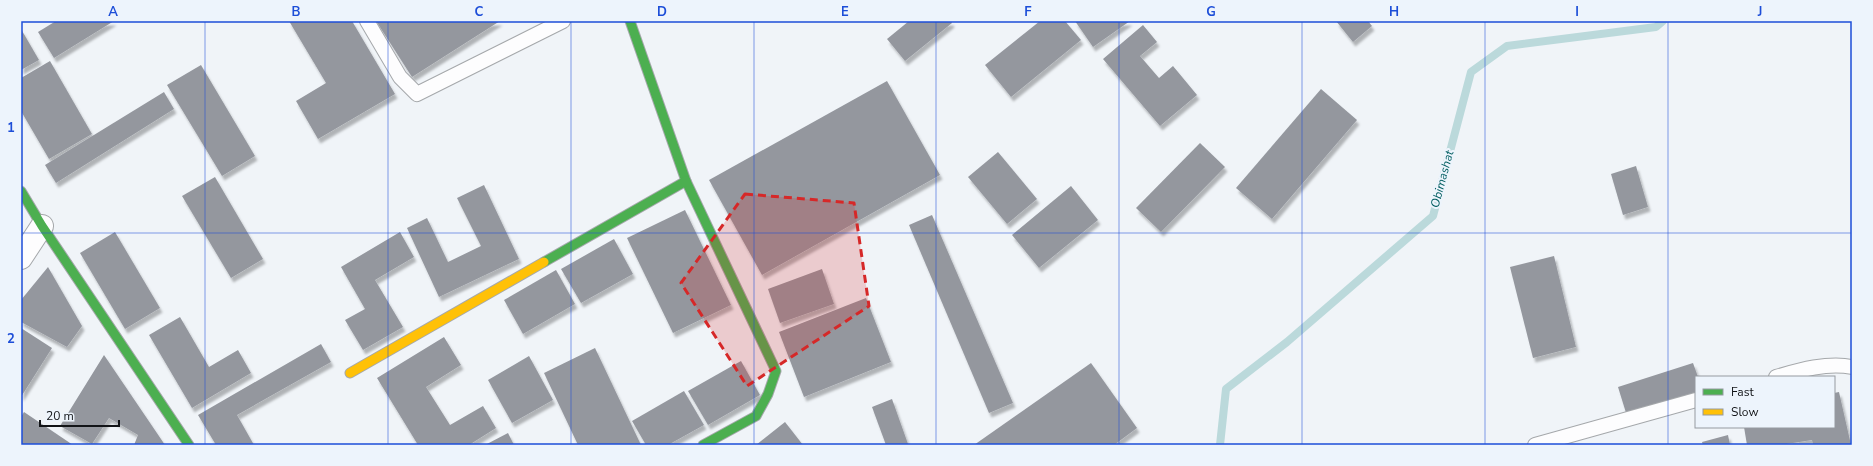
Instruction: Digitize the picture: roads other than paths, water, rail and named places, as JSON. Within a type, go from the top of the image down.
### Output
[{"type":"street","points":[[630,21],[686,181],[776,371],[768,394],[756,416],[703,445]]},
{"type":"street","points":[[350,373],[686,181]]},
{"type":"street","points":[[21,191],[42,226],[189,445]]},
{"type":"street","points":[[21,258],[42,226]]},
{"type":"lane","points":[[368,21],[400,77],[417,94],[563,21]]},
{"type":"lane","points":[[1780,376],[1839,364],[1852,367]]},
{"type":"lane","points":[[1535,445],[1695,400]]},
{"type":"waterway","name":"Obimashat","points":[[1220,445],[1226,389],[1287,342],[1433,216],[1471,72],[1507,46],[1656,27],[1663,21]]}]
